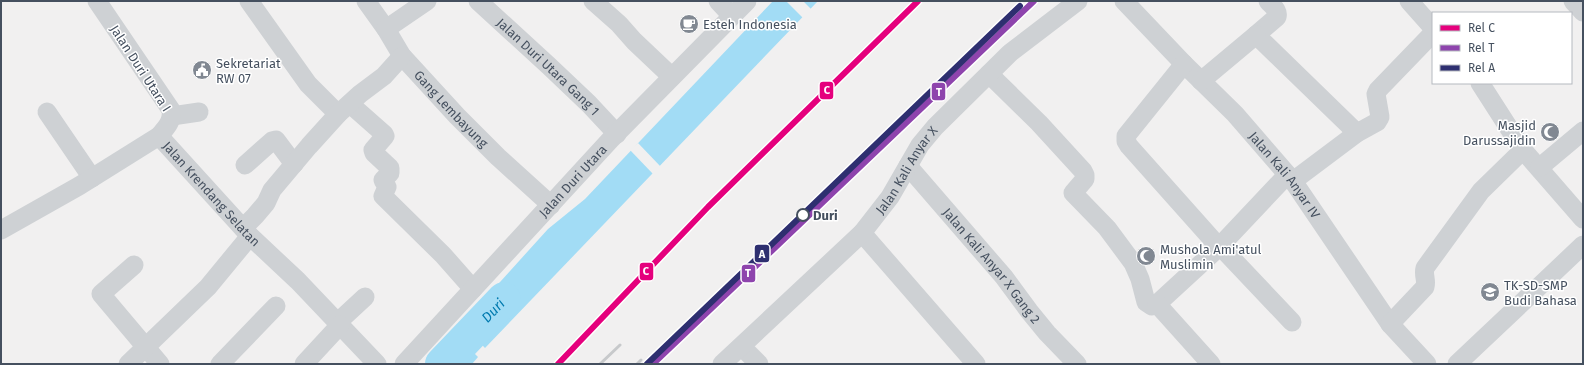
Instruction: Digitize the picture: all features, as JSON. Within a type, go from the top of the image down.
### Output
[{"type":"street","name":"Jalan Duri Utara I","points":[[97,1],[171,110],[172,116],[159,136]]},
{"type":"street","points":[[249,1],[308,84],[384,134],[385,136],[373,150],[374,153],[390,168],[390,173],[383,180],[387,187],[383,196],[443,255],[473,289]]},
{"type":"street","name":"Gang Lembayung","points":[[366,1],[386,29],[402,56],[457,116],[498,157],[551,205]]},
{"type":"street","points":[[386,29],[427,1]]},
{"type":"street","name":"Jalan Duri Utara Gang 1","points":[[478,1],[589,104],[617,134]]},
{"type":"street","points":[[593,1],[619,24],[634,41],[672,77]]},
{"type":"street","points":[[718,1],[732,16]]},
{"type":"street","name":"Jalan Duri Utara","points":[[404,364],[617,134],[746,1]]},
{"type":"street","name":"Jalan Kali Anyar X","points":[[722,364],[862,234],[890,197],[920,145],[935,127],[1010,53],[1078,1]]},
{"type":"street","name":"Jalan Kali Anyar IV","points":[[1124,1],[1184,64],[1235,114],[1290,178],[1390,324],[1426,364]]},
{"type":"street","points":[[1202,81],[1278,15],[1276,10],[1268,1]]},
{"type":"street","points":[[1573,1],[1583,12]]},
{"type":"street","points":[[1416,3],[1432,27]]},
{"type":"street","points":[[989,74],[1039,123],[1083,171],[1085,179],[1074,190],[1074,195],[1107,228],[1133,263],[1140,279],[1146,302],[1152,306],[1157,304],[1219,247],[1290,178],[1357,133],[1377,122],[1380,117],[1376,94],[1378,90],[1432,34]]},
{"type":"street","points":[[1256,35],[1357,133]]},
{"type":"street","points":[[128,364],[208,287],[246,232],[255,216],[266,204],[272,190],[294,164],[344,109],[384,76],[402,56]]},
{"type":"street","points":[[1184,64],[1126,136],[1126,141],[1219,247],[1292,322]]},
{"type":"street","points":[[1481,84],[1523,150],[1540,167],[1583,219]]},
{"type":"street","points":[[47,112],[92,178]]},
{"type":"street","points":[[172,116],[199,112]]},
{"type":"street","points":[[1540,167],[1583,131]]},
{"type":"street","name":"Jalan Krendang Selatan","points":[[1,230],[92,178],[159,136],[246,232],[298,281],[377,364]]},
{"type":"street","points":[[245,165],[272,141],[276,140],[294,164]]},
{"type":"street","points":[[1390,324],[1425,287],[1425,268],[1481,191],[1523,150]]},
{"type":"street","name":"Jalan Kali Anyar X Gang 2","points":[[908,166],[1004,277],[1038,322],[1077,364]]},
{"type":"street","points":[[862,234],[976,364]]},
{"type":"street","points":[[1457,364],[1583,245]]},
{"type":"street","points":[[134,265],[101,294],[160,364]]},
{"type":"street","points":[[304,364],[339,324],[366,297]]},
{"type":"street","points":[[1157,304],[1211,364]]},
{"type":"street","points":[[220,364],[276,306]]},
{"type":"street","points":[[742,347],[759,364]]},
{"type":"water","points":[[773,1],[818,1],[485,348],[462,324],[548,229],[585,199]]},
{"type":"water","points":[[455,334],[478,357],[472,364],[426,364]]},
{"type":"pier","points":[[786,1],[803,1],[812,10],[804,19]]},
{"type":"pier","points":[[638,143],[661,167],[654,175],[630,150]]},
{"type":"waterway","name":"Duri","points":[[442,364],[504,299]]},
{"type":"railway","points":[[600,364],[620,345]]},
{"type":"railway","points":[[637,364],[641,360]]},
{"type":"rail line","name":"C","points":[[558,364],[708,207],[918,1]]},
{"type":"rail line","name":"T","points":[[653,364],[1034,1]]},
{"type":"rail line","name":"A","points":[[647,364],[1020,6]]},
{"type":"place","name":"Esteh Indonesia","points":[[689,24]]},
{"type":"place","name":"Sekretariat RW 07","points":[[202,70]]},
{"type":"place","name":"Masjid Darussajidin","points":[[1550,132]]},
{"type":"place","name":"Duri","points":[[803,215]]},
{"type":"place","name":"Mushola Ami'atul Muslimin","points":[[1146,256]]},
{"type":"place","name":"TK-SD-SMP Budi Bahasa","points":[[1490,292]]}]
